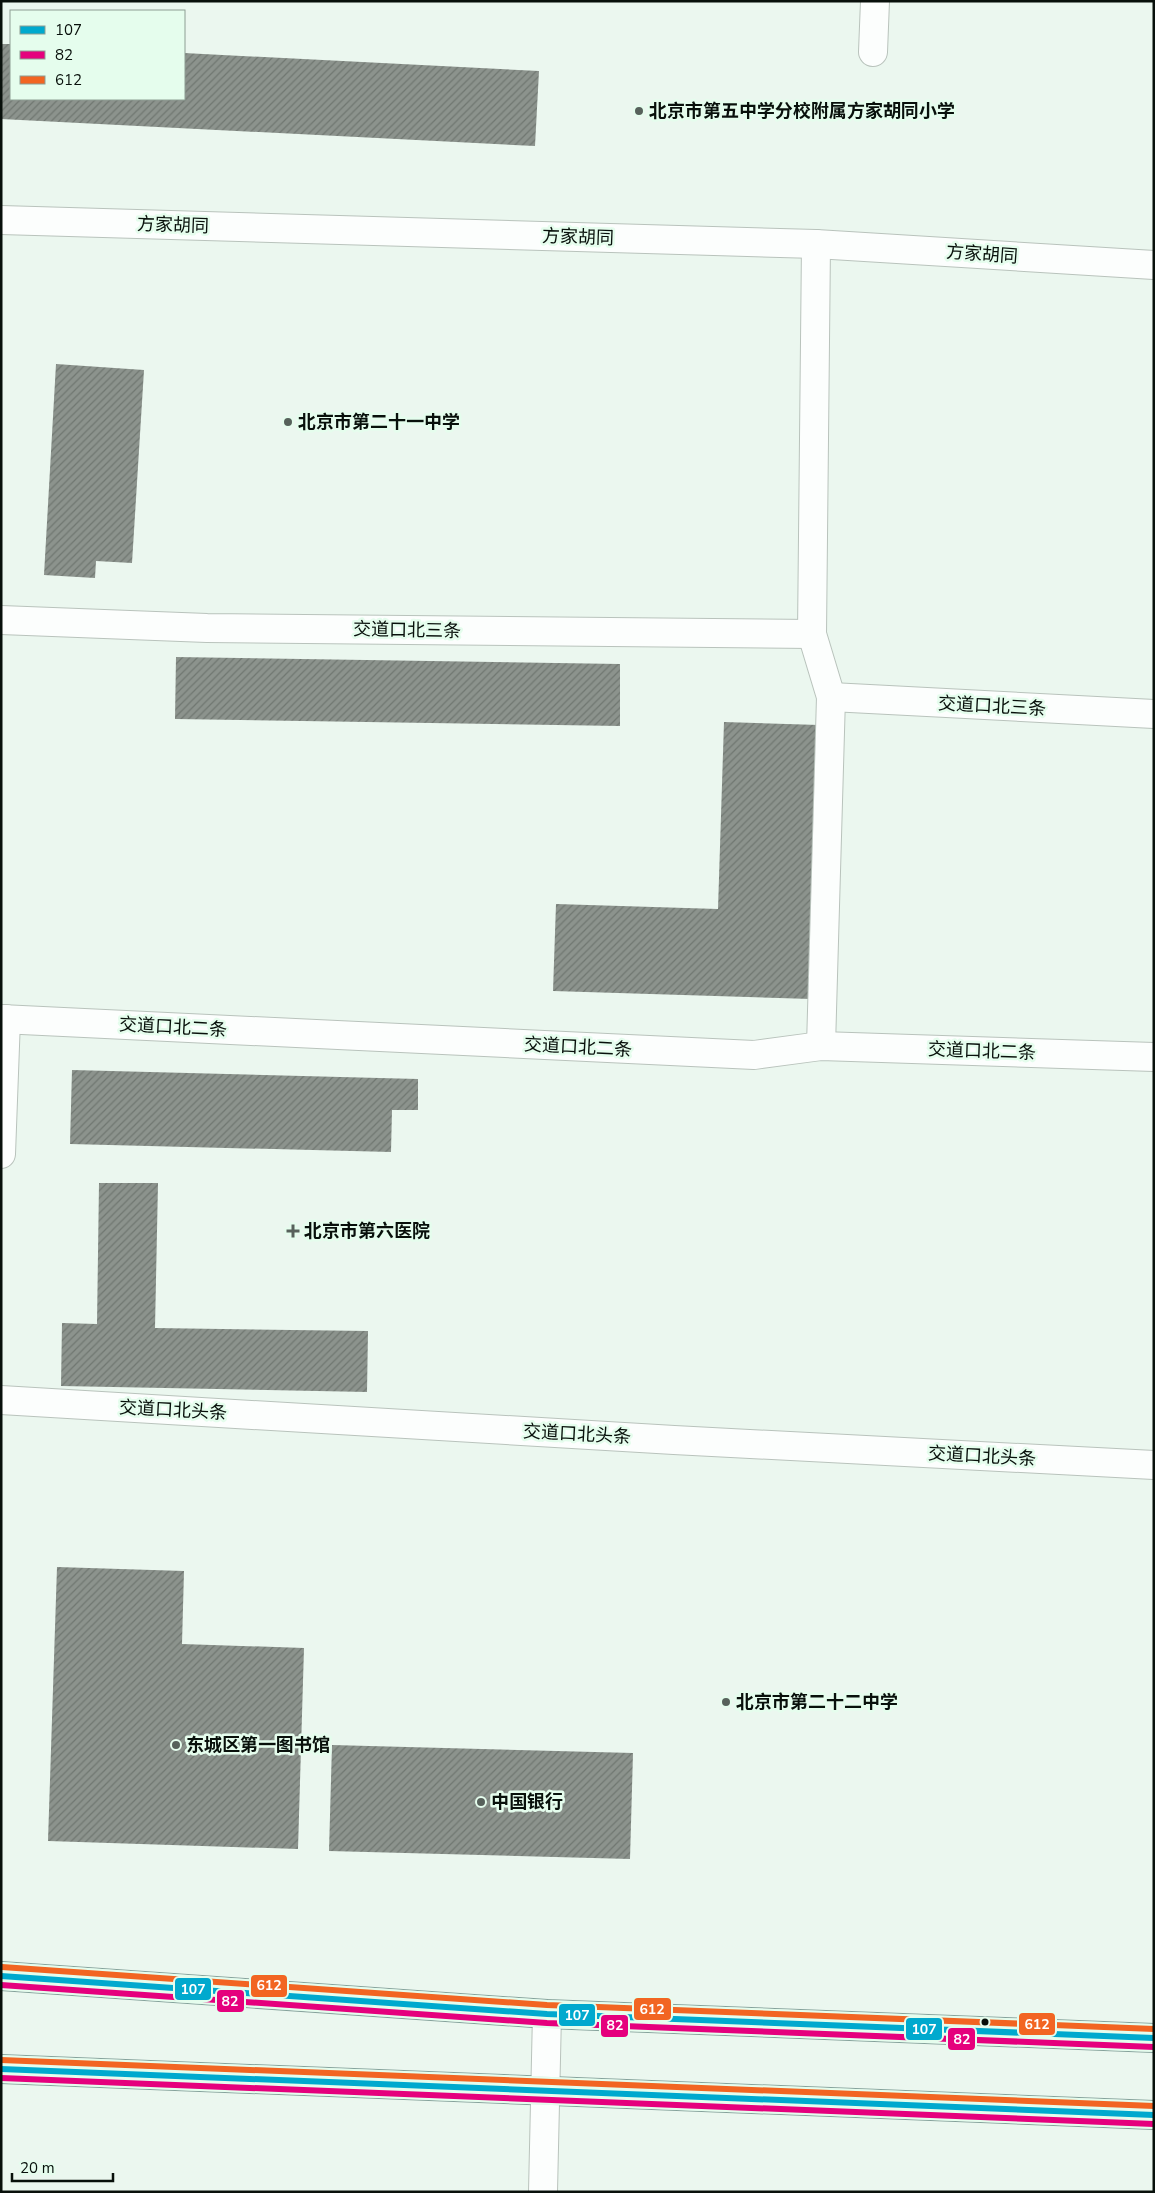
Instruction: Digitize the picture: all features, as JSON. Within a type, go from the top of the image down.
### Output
[{"type":"main road","points":[[1,1976],[547,2014],[1154,2038]]},
{"type":"main road","points":[[1,2069],[1154,2115]]},
{"type":"street","points":[[873,52],[875,1]]},
{"type":"street","name":"方家胡同","points":[[1,220],[816,244],[1154,265]]},
{"type":"street","points":[[816,244],[812,634],[831,697],[821,1046]]},
{"type":"street","name":"交道口北三条","points":[[1,620],[208,628],[812,634]]},
{"type":"street","name":"交道口北三条","points":[[831,697],[1154,714]]},
{"type":"street","points":[[1,1154],[4,1019]]},
{"type":"street","name":"交道口北二条","points":[[4,1019],[754,1056],[821,1046],[1154,1057]]},
{"type":"street","name":"交道口北头条","points":[[1,1400],[664,1439],[1154,1465]]},
{"type":"street","points":[[543,2192],[547,2014]]},
{"type":"building","points":[[1,44],[10,44],[10,100],[185,100],[185,53],[539,71],[535,146],[1,119]]},
{"type":"building","points":[[56,364],[144,370],[132,563],[96,561],[95,578],[44,575]]},
{"type":"building","points":[[176,657],[620,664],[620,726],[175,719]]},
{"type":"building","points":[[724,722],[819,725],[811,999],[553,991],[556,904],[718,909]]},
{"type":"building","points":[[72,1070],[418,1079],[418,1110],[392,1110],[391,1152],[70,1144]]},
{"type":"building","points":[[99,1183],[158,1183],[155,1328],[368,1331],[367,1392],[61,1386],[62,1323],[97,1324]]},
{"type":"building","name":"东城区第一图书馆","points":[[57,1567],[184,1571],[182,1644],[304,1648],[298,1849],[48,1841]]},
{"type":"building","name":"中国银行","points":[[332,1745],[633,1753],[630,1859],[329,1851]]},
{"type":"transit line","name":"612","points":[[2,1967],[547,2005],[1154,2029]]},
{"type":"transit line","name":"107","points":[[1,1976],[547,2014],[1154,2038]]},
{"type":"transit line","name":"82","points":[[1,1985],[547,2023],[1154,2047]]},
{"type":"transit line","name":"612","points":[[1,2060],[1154,2106]]},
{"type":"transit line","name":"107","points":[[1,2069],[1154,2115]]},
{"type":"transit line","name":"82","points":[[1,2078],[1154,2124]]},
{"type":"place","name":"北京市第五中学分校附属方家胡同小学","points":[[639,111]]},
{"type":"place","name":"北京市第二十一中学","points":[[288,422]]},
{"type":"place","name":"北京市第六医院","points":[[293,1231]]},
{"type":"place","name":"北京市第二十二中学","points":[[726,1702]]},
{"type":"place","name":"东城区第一图书馆","points":[[176,1745]]},
{"type":"place","name":"中国银行","points":[[481,1802]]}]
